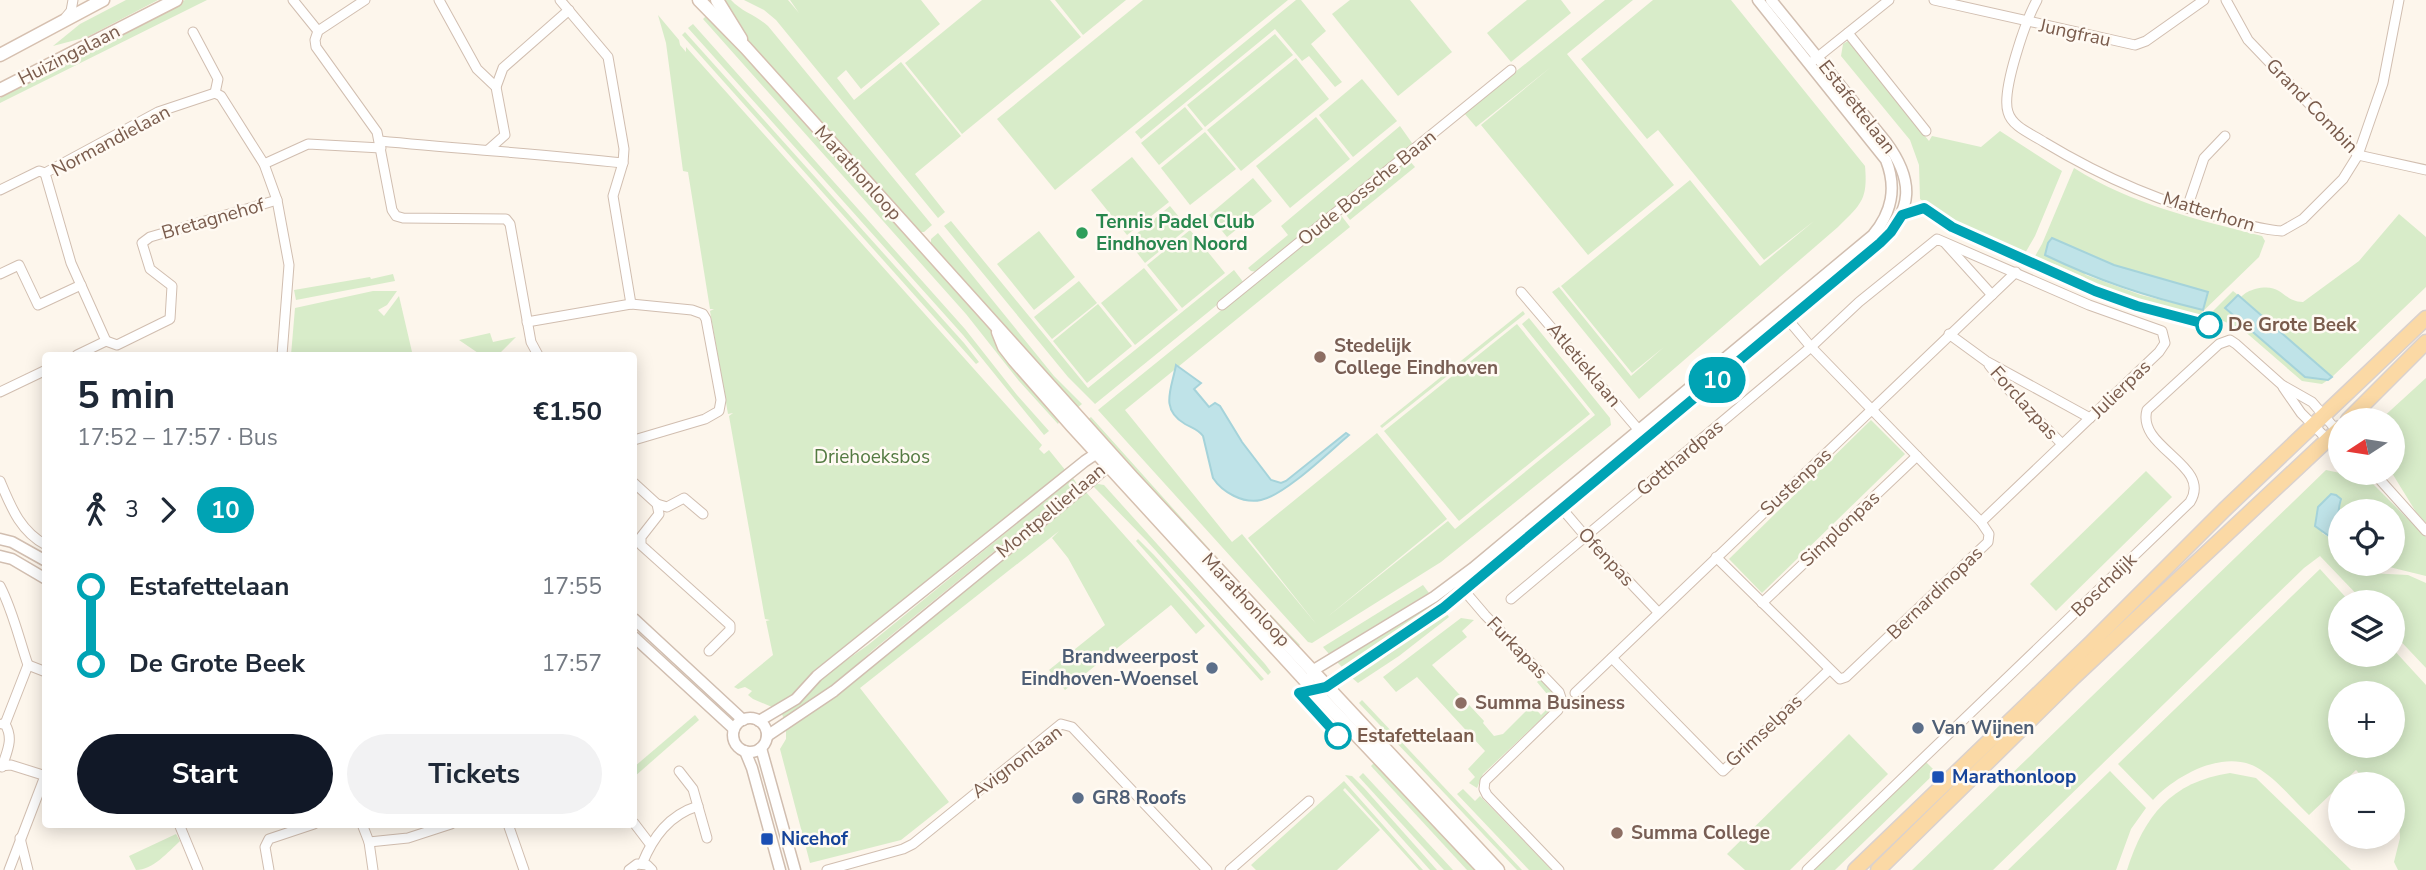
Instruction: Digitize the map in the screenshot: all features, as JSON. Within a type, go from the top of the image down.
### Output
[{"type":"main road","name":"Huizingalaan","points":[[0,55],[103,0]]},
{"type":"main road","name":"Huizingalaan","points":[[0,90],[176,0]]},
{"type":"main road","name":"Marathonloop","points":[[699,0],[730,35],[746,48],[997,329],[1008,338],[1110,459],[1312,688],[1484,870]]},
{"type":"main road","name":"Marathonloop","points":[[717,0],[746,48]]},
{"type":"main road","name":"Boschdijk","points":[[1855,870],[2091,643],[2224,510],[2426,318]]},
{"type":"main road","name":"Marathonloop","points":[[997,329],[1004,347],[1014,360],[1097,453],[1110,459],[1498,870]]},
{"type":"main road","points":[[2360,408],[2426,342]]},
{"type":"main road","points":[[1878,870],[2074,677],[2328,439]]},
{"type":"street","points":[[62,22],[71,11],[73,0]]},
{"type":"street","points":[[293,0],[318,31]]},
{"type":"street","points":[[365,0],[318,31],[315,40],[316,47],[377,132],[392,210],[396,216],[506,219],[510,224],[531,342],[536,352]]},
{"type":"street","points":[[439,0],[477,69],[496,87]]},
{"type":"street","points":[[560,0],[608,57],[624,149],[623,163],[613,195],[631,304]]},
{"type":"street","name":"Estafettelaan","points":[[1312,671],[1460,585],[1785,316],[1891,232],[1906,206],[1907,193],[1902,165],[1886,142],[1758,0]]},
{"type":"street","name":"Estafettelaan","points":[[1772,0],[1813,60]]},
{"type":"street","points":[[1813,60],[1889,0]]},
{"type":"street","name":"Jungfrau","points":[[1934,0],[2135,45],[2146,41],[2204,0]]},
{"type":"street","name":"Matterhorn","points":[[2037,0],[2027,22],[2007,96],[2008,113],[2015,124],[2091,169],[2128,186],[2187,208],[2271,231],[2282,231],[2303,219],[2343,179],[2358,155],[2383,83],[2399,0]]},
{"type":"street","name":"Grand Combin","points":[[2226,0],[2248,40],[2358,155],[2426,170]]},
{"type":"street","points":[[484,75],[503,68],[569,10]]},
{"type":"street","points":[[193,32],[218,79],[215,93],[221,96],[264,164],[277,200],[289,265],[282,352]]},
{"type":"street","points":[[1848,33],[1926,131]]},
{"type":"street","points":[[503,68],[496,87],[510,151]]},
{"type":"street","name":"Oude Bossche Baan","points":[[1222,305],[1511,70]]},
{"type":"street","name":"Normandielaan","points":[[106,341],[71,263],[45,173],[158,112],[215,93]]},
{"type":"street","points":[[487,151],[505,135]]},
{"type":"street","points":[[2187,208],[2204,158],[2225,136]]},
{"type":"street","points":[[264,164],[307,144],[510,151],[623,163]]},
{"type":"street","points":[[0,190],[39,170],[45,173]]},
{"type":"street","name":"Bretagnehof","points":[[106,341],[117,345],[170,319],[172,286],[150,269],[142,243],[150,237],[277,200]]},
{"type":"street","name":"Gotthardpas","points":[[1511,598],[1811,348],[1859,302],[1937,239],[1945,242]]},
{"type":"street","points":[[1945,242],[2016,272]]},
{"type":"street","points":[[1945,242],[1992,295]]},
{"type":"street","points":[[0,274],[19,265],[38,305],[81,285]]},
{"type":"street","name":"Sustenpas","points":[[1575,693],[2016,272]]},
{"type":"street","name":"Julierpas","points":[[1981,522],[2159,352],[2165,343],[2162,331],[2089,305],[2016,272]]},
{"type":"street","name":"Atletieklaan","points":[[1521,292],[1643,435]]},
{"type":"street","points":[[527,322],[631,304],[692,310],[704,314],[721,406],[719,411],[712,416],[637,439]]},
{"type":"street","name":"Bernardinopas","points":[[1785,316],[1811,348],[1981,522],[1989,534],[1989,542],[1846,677],[1840,679],[1829,670]]},
{"type":"street","name":"Forclazpas","points":[[1949,334],[1986,361],[2090,418]]},
{"type":"street","name":"Boschdijk","points":[[1808,870],[2189,502],[2194,494],[2195,484],[2190,474],[2147,430],[2144,419],[2147,410],[2219,344],[2230,340],[2282,385],[2312,402],[2319,421],[2328,425]]},
{"type":"street","points":[[83,352],[106,341]]},
{"type":"street","name":"Forclazpas","points":[[1986,361],[2006,387],[2062,444]]},
{"type":"street","points":[[0,392],[42,372]]},
{"type":"street","name":"Boschdijk","points":[[2282,385],[2295,406],[2328,425]]},
{"type":"street","name":"Montpellierlaan","points":[[759,721],[796,699],[817,676],[1097,453]]},
{"type":"street","name":"Simplonpas","points":[[1762,603],[1917,456]]},
{"type":"street","name":"Montpellierlaan","points":[[767,736],[834,691],[1110,459]]},
{"type":"street","points":[[0,481],[13,512],[32,538],[42,543]]},
{"type":"street","points":[[2383,485],[2426,531]]},
{"type":"street","points":[[637,486],[661,508]]},
{"type":"street","points":[[703,514],[684,498],[661,508],[641,537],[641,545],[730,625],[730,630],[709,651]]},
{"type":"street","name":"Ofenpas","points":[[1558,504],[1658,612]]},
{"type":"street","points":[[42,559],[1,537],[0,556],[12,559],[42,577]]},
{"type":"street","points":[[1716,557],[1829,670]]},
{"type":"street","name":"Estafettelaan","points":[[1312,688],[1326,687],[1384,650],[1443,608],[1460,585]]},
{"type":"street","name":"Furkapas","points":[[1460,585],[1559,692],[1561,698],[1558,710],[1485,781],[1484,789],[1559,870]]},
{"type":"street","points":[[0,586],[8,601],[11,618],[28,665],[2,724],[11,739],[1,767],[12,765],[42,775]]},
{"type":"street","points":[[637,622],[743,720],[759,721],[767,736],[761,748],[753,752],[744,751]]},
{"type":"street","points":[[637,639],[734,729]]},
{"type":"street","name":"Grimselpas","points":[[1612,657],[1723,771],[1829,670]]},
{"type":"street","points":[[28,665],[42,670]]},
{"type":"street","points":[[1312,671],[1312,688]]},
{"type":"street","points":[[743,720],[734,729],[734,740],[744,751],[752,768],[780,870]]},
{"type":"street","name":"Avignonlaan","points":[[827,870],[913,844],[1061,724],[1067,724],[1207,870]]},
{"type":"street","points":[[761,748],[795,870]]},
{"type":"street","points":[[679,771],[693,789],[707,838]]},
{"type":"street","points":[[9,870],[42,783]]},
{"type":"street","points":[[1230,870],[1309,801]]},
{"type":"street","points":[[642,864],[659,831],[686,810],[698,806]]},
{"type":"street","points":[[637,827],[650,844]]},
{"type":"street","points":[[181,828],[198,870]]},
{"type":"street","points":[[270,870],[265,847],[269,839],[297,828]]},
{"type":"street","points":[[364,828],[369,842],[373,870]]},
{"type":"street","points":[[369,842],[408,838],[439,828]]},
{"type":"street","points":[[509,828],[524,870]]},
{"type":"street","points":[[20,838],[28,870]]},
{"type":"street","points":[[629,870],[637,864],[652,870]]},
{"type":"green space","points":[[126,0],[158,0],[87,37],[53,46],[80,24]]},
{"type":"green space","points":[[185,0],[207,0],[0,103],[0,98]]},
{"type":"green space","points":[[721,0],[731,0],[768,26],[932,225],[924,232],[918,232],[753,48]]},
{"type":"green space","points":[[744,0],[788,0],[799,13],[790,0],[921,0],[940,24],[861,89],[846,70],[837,78],[854,100],[901,62],[961,136],[915,174],[945,212],[938,218],[776,20],[764,10]]},
{"type":"green space","points":[[982,0],[1050,0],[1081,37],[962,134],[905,63]]},
{"type":"green space","points":[[1055,0],[1126,0],[1083,35]]},
{"type":"green space","points":[[1143,0],[1288,0],[1055,190],[997,119]]},
{"type":"green space","points":[[1296,0],[1301,0],[1326,31],[1311,44],[1342,82],[1335,87],[1309,56],[1302,61],[1275,29],[1141,139],[1135,132]]},
{"type":"green space","points":[[1350,0],[1410,0],[1452,52],[1398,96],[1332,14]]},
{"type":"green space","points":[[1527,0],[1561,0],[1571,13],[1511,62],[1487,33]]},
{"type":"green space","points":[[1605,0],[1633,0],[1567,54],[1674,185],[1588,255],[1481,125],[1551,67],[1476,127],[1464,113]]},
{"type":"green space","points":[[1653,0],[1731,0],[1865,166],[1866,177],[1861,201],[1838,227],[1639,399],[1552,292],[1559,287],[1631,376],[1664,347],[1632,373],[1561,286],[1690,180],[1760,266],[1814,221],[1764,260],[1658,130],[1647,139],[1581,59]]},
{"type":"green space","points":[[708,14],[990,329],[1010,365],[1058,424],[1019,381],[966,314],[703,19]]},
{"type":"green space","name":"Driehoeksbos","points":[[658,15],[686,52],[686,47],[1042,445],[1039,449],[1044,454],[1049,450],[1066,471],[797,694],[772,707],[753,699],[748,695],[752,691],[745,687],[734,687],[773,655],[766,621],[770,620],[765,619],[729,416],[733,413],[728,414],[710,311],[714,309],[710,309],[688,172],[683,171],[666,43]]},
{"type":"green space","points":[[693,24],[965,329],[1049,431],[1044,435],[963,335],[688,28]]},
{"type":"green space","points":[[685,32],[979,362],[976,364],[682,35]]},
{"type":"green space","points":[[1275,34],[1293,55],[1205,127],[1187,105]]},
{"type":"green space","points":[[1848,41],[1929,141],[1932,136],[1981,147],[2000,131],[2062,171],[2035,236],[2024,255],[1950,222],[1920,199],[1919,165],[1910,140],[1841,56],[1843,44]]},
{"type":"green space","points":[[1296,58],[1329,99],[1241,171],[1207,130]]},
{"type":"green space","points":[[1362,79],[1397,121],[1353,157],[1319,115]]},
{"type":"green space","points":[[1185,107],[1203,129],[1159,165],[1141,143]]},
{"type":"green space","points":[[1316,117],[1350,159],[1290,208],[1256,166]]},
{"type":"green space","points":[[1400,126],[1412,143],[1411,148],[1257,272],[1248,268],[1288,235],[1281,226]]},
{"type":"green space","points":[[1205,132],[1236,169],[1190,205],[1161,168]]},
{"type":"green space","points":[[1132,157],[1169,202],[1127,235],[1091,190]]},
{"type":"green space","points":[[1408,159],[1415,167],[1350,220],[1343,211]]},
{"type":"green space","points":[[2074,168],[2141,201],[2262,236],[2265,241],[2259,257],[2197,317],[2138,303],[2097,287],[2084,277],[2057,265],[2034,258]],"holes":[[[2052,239],[2114,265],[2208,292],[2203,310],[2141,295],[2086,275]]]},
{"type":"green space","points":[[1253,178],[1272,201],[1227,237],[1209,215]]},
{"type":"green space","points":[[1170,206],[1188,228],[1145,263],[1128,241]]},
{"type":"green space","points":[[1340,214],[1350,227],[1125,410],[1232,542],[1242,534],[1317,625],[1248,538],[1377,433],[1447,519],[1326,618],[1448,521],[1455,529],[1595,415],[1522,324],[1529,318],[1610,418],[1611,425],[1441,562],[1312,643],[1308,642],[1098,410]]},
{"type":"green space","points":[[2399,214],[2426,237],[2426,287],[2332,377],[2241,297],[2255,289],[2271,288],[2290,299],[2303,302],[2359,261]]},
{"type":"green space","points":[[951,221],[1088,388],[1234,270],[1244,283],[1095,404],[1068,377],[944,226]]},
{"type":"green space","points":[[1190,230],[1225,273],[1182,308],[1147,265]]},
{"type":"green space","points":[[1039,231],[1075,277],[1034,310],[997,264]]},
{"type":"green space","points":[[938,233],[1054,376],[1082,404],[1076,409],[931,246],[931,239]]},
{"type":"green space","points":[[1144,268],[1178,310],[1135,345],[1101,303]]},
{"type":"green space","points":[[393,274],[395,281],[296,300],[294,290]]},
{"type":"green space","points":[[1079,281],[1097,303],[1052,339],[1034,317]]},
{"type":"green space","points":[[373,291],[397,291],[387,305],[378,310],[384,316],[399,296],[412,352],[291,352],[295,308]]},
{"type":"green space","points":[[2233,291],[2238,295],[2225,308],[2305,377],[2328,380],[2322,384],[2302,381],[2242,329],[2209,315]]},
{"type":"green space","points":[[1098,304],[1132,346],[1087,383],[1053,341]]},
{"type":"green space","points":[[1523,311],[1525,314],[1382,428],[1380,426]]},
{"type":"green space","points":[[1517,324],[1590,414],[1459,521],[1384,431]]},
{"type":"green space","points":[[490,333],[493,342],[516,337],[501,352],[477,352],[459,340]]},
{"type":"green space","points":[[2426,378],[2426,523],[2399,485],[2405,485],[2405,408],[2393,408]]},
{"type":"green space","points":[[1091,417],[1239,582],[1300,645],[1296,649],[1087,420]]},
{"type":"green space","points":[[1871,420],[1905,454],[1762,593],[1729,559]]},
{"type":"green space","points":[[2326,470],[2328,485],[2374,485],[2388,499],[2328,499],[2328,523],[2322,533],[2328,537],[2328,564],[2320,556],[2304,568],[1993,870],[1912,870]]},
{"type":"green space","points":[[2146,471],[2172,497],[2056,611],[2030,584]]},
{"type":"green space","points":[[1073,478],[1077,484],[873,650],[838,682],[784,719],[781,712],[817,681],[868,645]]},
{"type":"green space","points":[[1093,485],[1104,485],[1265,664],[1271,672],[1268,675]]},
{"type":"green space","points":[[1085,491],[1205,626],[1196,634],[1171,605],[1065,690],[1049,670],[1105,625],[1068,558],[1052,538],[1059,531],[860,688],[949,802],[901,840],[810,863],[780,749],[786,739],[786,730]]},
{"type":"green space","points":[[2405,516],[2426,537],[2426,576],[2405,571]]},
{"type":"green space","points":[[1138,539],[1264,679],[1261,681],[1136,541]]},
{"type":"green space","points":[[2320,569],[2339,590],[2328,590],[2328,667],[2405,667],[2405,662],[2426,685],[2426,870],[2398,870],[2394,862],[2397,849],[2405,849],[2405,772],[2328,772],[2328,797],[2309,815],[2270,777],[2243,762],[2229,761],[2200,768],[2174,782],[2153,800],[2118,764]]},
{"type":"green space","points":[[2408,575],[2426,583],[2426,668],[2405,646],[2405,590],[2353,590],[2339,576]]},
{"type":"green space","points":[[1423,585],[1429,593],[1329,654],[1323,647]]},
{"type":"green space","points":[[1436,602],[1440,606],[1427,616],[1344,669],[1337,662]]},
{"type":"green space","points":[[1446,613],[1449,617],[1399,656],[1358,683],[1351,677]]},
{"type":"green space","points":[[1461,618],[1474,620],[1462,631],[1467,637],[1432,665],[1484,721],[1494,736],[1503,734],[1532,705],[1541,715],[1549,707],[1552,700],[1537,682],[1540,679],[1555,695],[1554,707],[1483,774],[1477,788],[1469,783],[1475,777],[1468,769],[1485,751],[1417,677],[1396,692],[1383,677]]},
{"type":"green space","points":[[1362,700],[1522,870],[1517,870],[1359,703]]},
{"type":"green space","points":[[695,715],[699,720],[637,774],[637,764]]},
{"type":"green space","points":[[1849,734],[1888,774],[1790,870],[1745,870],[1727,854]]},
{"type":"green space","points":[[1376,761],[1480,870],[1467,870],[1371,766]]},
{"type":"green space","points":[[1926,762],[1936,772],[1835,870],[1814,870]]},
{"type":"green space","points":[[2110,771],[2146,808],[2131,829],[2116,870],[2008,870]]},
{"type":"green space","points":[[1363,773],[1453,870],[1444,870],[1359,777]]},
{"type":"green space","points":[[2230,773],[2256,778],[2351,870],[2127,870],[2142,833],[2163,805],[2191,784]]},
{"type":"green space","points":[[1345,775],[1352,776],[1364,788],[1437,870],[1430,870]]},
{"type":"green space","points":[[1344,781],[1423,870],[1419,870],[1345,788],[1343,790],[1380,830],[1337,870],[1256,870],[1251,865]]},
{"type":"green space","points":[[1463,789],[1475,801],[1480,796],[1552,870],[1529,870],[1457,794]]},
{"type":"green space","points":[[176,834],[180,841],[165,855],[154,864],[136,870],[129,856]]},
{"type":"water","points":[[2052,238],[2114,265],[2208,292],[2203,310],[2122,287],[2045,255]]},
{"type":"water","points":[[2238,295],[2332,377],[2328,380],[2305,377],[2225,308]]},
{"type":"water","points":[[1176,365],[1201,383],[1194,389],[1209,407],[1215,403],[1220,406],[1242,442],[1271,480],[1281,483],[1286,481],[1346,433],[1349,435],[1282,490],[1261,500],[1240,498],[1227,492],[1213,478],[1203,436],[1172,412],[1169,398]]},
{"type":"water","points":[[2331,494],[2341,499],[2328,499],[2328,535],[2315,526],[2318,507]]},
{"type":"bus line","name":"10","points":[[1338,736],[1299,693],[1326,687],[1443,608],[1880,243],[1902,215],[1912,210],[1924,208],[1952,227],[2095,291],[2137,306],[2209,325]]},
{"type":"place","name":"Tennis Padel Club Eindhoven Noord","points":[[1082,233]]},
{"type":"place","name":"De Grote Beek","points":[[2209,325]]},
{"type":"place","name":"Stedelijk College Eindhoven","points":[[1320,357]]},
{"type":"place","name":"Brandweerpost Eindhoven-Woensel","points":[[1212,668]]},
{"type":"place","name":"Summa Business","points":[[1461,703]]},
{"type":"place","name":"Van Wijnen","points":[[1918,728]]},
{"type":"place","name":"Estafettelaan","points":[[1338,736]]},
{"type":"place","name":"Marathonloop","points":[[1938,777]]},
{"type":"place","name":"GR8 Roofs","points":[[1078,798]]},
{"type":"place","name":"Summa College","points":[[1617,833]]},
{"type":"place","name":"Nicehof","points":[[767,839]]}]
